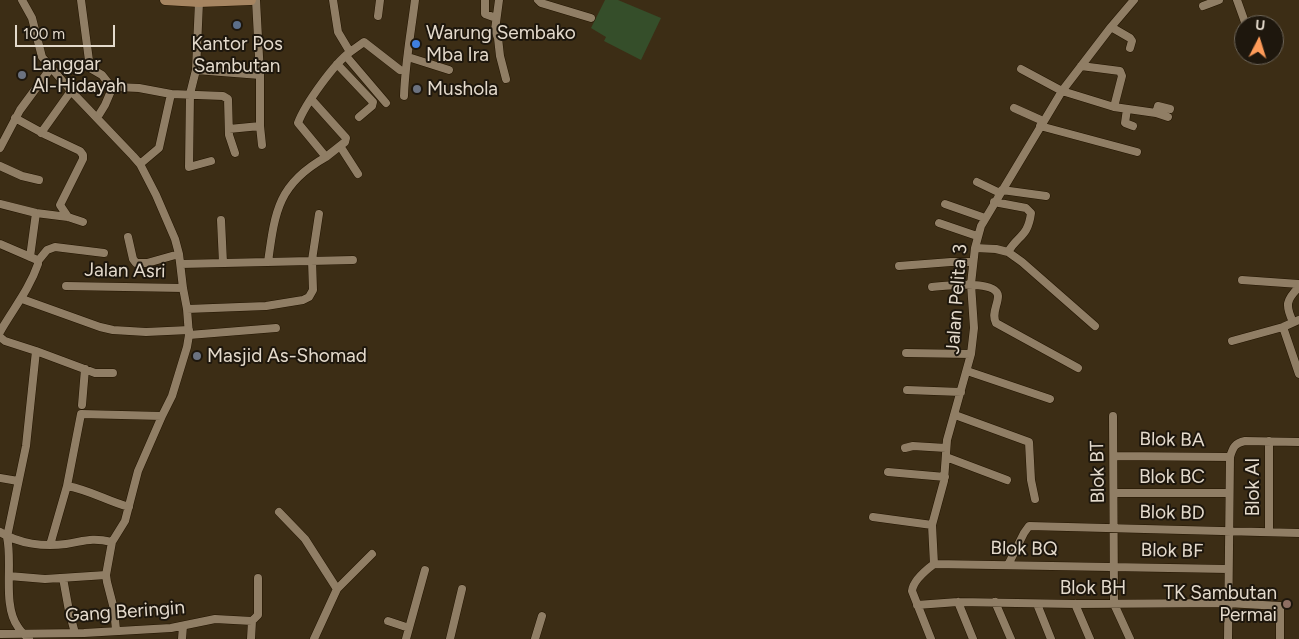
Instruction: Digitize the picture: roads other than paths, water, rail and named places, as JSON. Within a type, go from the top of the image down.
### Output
[{"type":"main road","points":[[164,0],[199,2],[251,0]]},
{"type":"street","points":[[22,0],[32,18],[42,57],[71,91],[140,164],[156,195],[179,254],[181,264],[182,288],[187,309],[189,333],[184,359],[164,414],[138,471],[125,521],[112,542],[106,575],[108,591],[114,609],[116,630]]},
{"type":"street","points":[[81,0],[90,68],[102,75],[113,89]]},
{"type":"street","points":[[256,0],[262,145]]},
{"type":"street","points":[[333,0],[338,32],[348,54],[386,103]]},
{"type":"street","points":[[378,16],[380,0]]},
{"type":"street","points":[[404,96],[401,70],[408,57],[415,0]]},
{"type":"street","points":[[486,0],[485,14],[496,18]]},
{"type":"street","points":[[499,0],[495,30],[506,79]]},
{"type":"street","points":[[538,0],[541,3],[591,18]]},
{"type":"street","name":"Jalan Pelita 3","points":[[934,564],[932,525],[945,477],[946,448],[971,354],[974,328],[971,284],[978,236],[994,202],[1062,91],[1134,0]]},
{"type":"street","points":[[1203,6],[1219,0]]},
{"type":"street","points":[[1237,0],[1242,15]]},
{"type":"street","points":[[199,2],[196,70],[190,94],[189,167],[211,161]]},
{"type":"street","points":[[1111,28],[1131,39],[1130,48]]},
{"type":"street","points":[[326,157],[298,123],[311,99],[337,64],[364,42],[401,70]]},
{"type":"street","points":[[408,57],[449,70]]},
{"type":"street","points":[[337,64],[373,102],[372,106],[359,117]]},
{"type":"street","points":[[1081,66],[1120,71],[1122,76],[1114,107]]},
{"type":"street","points":[[0,148],[15,118],[51,68]]},
{"type":"street","points":[[1021,68],[1062,91],[1114,107],[1169,113]]},
{"type":"street","points":[[196,70],[260,75]]},
{"type":"street","points":[[97,118],[113,89],[118,87],[140,88],[172,94],[223,96],[228,98],[229,129],[235,152]]},
{"type":"street","points":[[41,133],[71,91]]},
{"type":"street","points":[[140,164],[159,148],[172,94]]},
{"type":"street","points":[[268,262],[278,206],[290,186],[298,177],[346,141],[344,135],[311,99]]},
{"type":"street","points":[[1014,108],[1042,123],[1137,152]]},
{"type":"street","points":[[1127,109],[1125,123],[1133,126]]},
{"type":"street","points":[[15,118],[41,133],[80,151],[84,156],[60,205],[68,217]]},
{"type":"street","points":[[229,129],[260,126]]},
{"type":"street","points":[[340,146],[358,174]]},
{"type":"street","points":[[0,166],[22,176],[39,180]]},
{"type":"street","points":[[977,182],[1001,191],[1046,196]]},
{"type":"street","points":[[994,202],[1026,208],[1031,213],[1026,233],[1014,242],[1008,252]]},
{"type":"street","points":[[0,204],[36,213],[68,217],[83,222]]},
{"type":"street","points":[[945,204],[985,218]]},
{"type":"street","points":[[30,257],[36,213]]},
{"type":"street","points":[[187,309],[266,306],[303,300],[309,297],[313,290],[312,260],[319,214]]},
{"type":"street","points":[[221,220],[223,264]]},
{"type":"street","points":[[939,223],[978,236]]},
{"type":"street","points":[[128,237],[133,259],[136,263],[147,263],[179,254]]},
{"type":"street","points":[[0,244],[38,261]]},
{"type":"street","points":[[0,332],[8,317],[22,299],[37,268],[38,261],[47,250],[55,247],[104,252]]},
{"type":"street","points":[[975,248],[996,249],[1008,252],[1095,326]]},
{"type":"street","points":[[181,264],[353,260]]},
{"type":"street","points":[[899,266],[973,262]]},
{"type":"street","points":[[1232,341],[1282,327],[1296,321],[1288,311],[1288,302],[1299,285],[1242,280]]},
{"type":"street","points":[[932,287],[971,284],[996,291],[998,296],[994,321],[999,326],[1078,368]]},
{"type":"street","name":"Jalan Asri","points":[[66,286],[182,288]]},
{"type":"street","points":[[22,299],[113,330],[224,333],[276,328]]},
{"type":"street","points":[[1282,327],[1299,374]]},
{"type":"street","points":[[0,337],[5,341],[86,369],[102,374],[113,373]]},
{"type":"street","points":[[29,639],[18,627],[12,613],[9,545],[3,534],[18,481],[30,424],[36,351]]},
{"type":"street","points":[[906,352],[971,354]]},
{"type":"street","points":[[82,405],[86,369]]},
{"type":"street","points":[[967,371],[1050,399]]},
{"type":"street","points":[[907,390],[961,392]]},
{"type":"street","points":[[50,545],[67,486],[81,414],[164,414]]},
{"type":"street","points":[[955,415],[1028,442],[1031,480],[1035,499]]},
{"type":"street","name":"Blok BT","points":[[1113,416],[1114,604]]},
{"type":"street","points":[[1228,639],[1230,457],[1233,447],[1238,442],[1245,441],[1299,442]]},
{"type":"street","name":"Blok AI","points":[[1269,532],[1270,442]]},
{"type":"street","points":[[905,448],[913,446],[946,448]]},
{"type":"street","name":"Blok BA","points":[[1114,456],[1230,457]]},
{"type":"street","points":[[946,457],[1007,480]]},
{"type":"street","points":[[888,472],[945,477]]},
{"type":"street","points":[[0,478],[18,481]]},
{"type":"street","points":[[67,486],[84,489],[117,504],[129,507]]},
{"type":"street","name":"Blok BC","points":[[1114,493],[1230,493]]},
{"type":"street","points":[[279,512],[305,539],[337,589]]},
{"type":"street","points":[[873,517],[932,525]]},
{"type":"street","name":"Blok BD","points":[[1008,565],[1024,532],[1029,526],[1299,533]]},
{"type":"street","points":[[3,534],[30,544],[66,544],[89,539],[112,542]]},
{"type":"street","points":[[314,639],[337,589],[372,554]]},
{"type":"street","points":[[931,639],[912,594],[912,587],[928,568],[934,564]]},
{"type":"street","name":"Blok BQ","points":[[934,564],[1114,567]]},
{"type":"street","name":"Blok BF","points":[[1114,567],[1228,568]]},
{"type":"street","points":[[406,639],[425,570]]},
{"type":"street","points":[[9,576],[45,579],[106,575]]},
{"type":"street","points":[[63,578],[75,633]]},
{"type":"street","points":[[251,639],[252,621],[258,614],[258,578]]},
{"type":"street","points":[[450,639],[462,589]]},
{"type":"street","points":[[958,602],[973,639]]},
{"type":"street","name":"Blok BH","points":[[917,606],[958,602],[1037,604],[1228,603],[1280,606],[1280,639]]},
{"type":"street","points":[[995,602],[1011,639]]},
{"type":"street","points":[[1037,604],[1052,639]]},
{"type":"street","points":[[1075,604],[1090,639]]},
{"type":"street","points":[[1114,604],[1130,639]]},
{"type":"street","points":[[535,639],[542,616]]},
{"type":"street","name":"Gang Beringin","points":[[0,634],[75,633],[183,626],[215,619],[252,621]]},
{"type":"street","points":[[388,620],[409,628]]},
{"type":"street","points":[[182,639],[183,626]]},
{"type":"place","name":"Kantor Pos Sambutan","points":[[237,25]]},
{"type":"place","name":"Warung Sembako Mba Ira","points":[[416,44]]},
{"type":"place","name":"Langgar Al-Hidayah","points":[[22,75]]},
{"type":"place","name":"Mushola","points":[[417,89]]},
{"type":"place","name":"Masjid As-Shomad","points":[[197,356]]},
{"type":"place","name":"TK Sambutan Permai","points":[[1287,604]]}]
